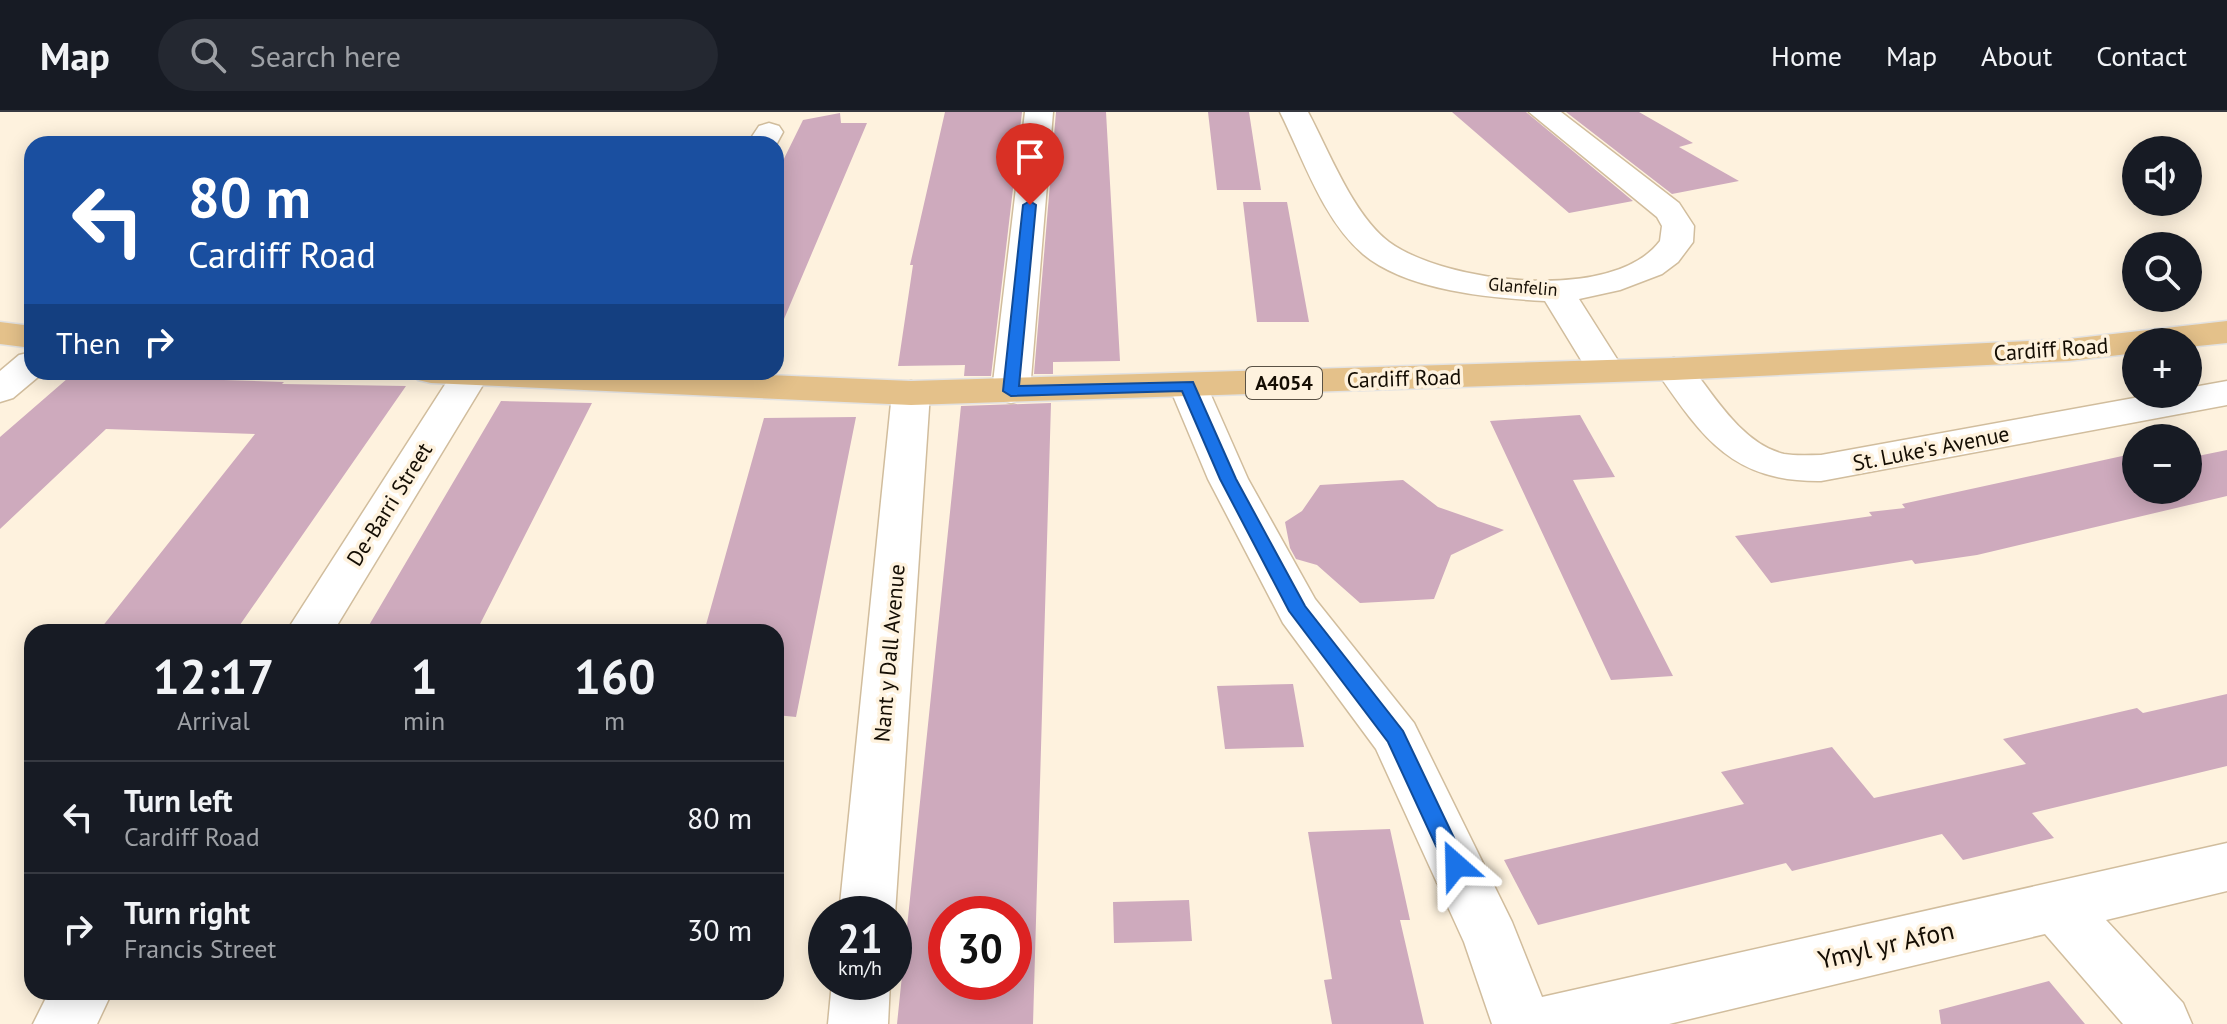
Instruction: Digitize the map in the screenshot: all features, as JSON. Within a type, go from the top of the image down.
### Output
[{"type":"main road","name":"Cardiff Road","points":[[2202,335],[2227,332]]},
{"type":"main road","points":[[0,333],[24,336]]},
{"type":"main road","name":"Cardiff Road","points":[[681,380],[911,393],[1011,391],[1674,369],[2069,350],[2122,344]]},
{"type":"street","points":[[1011,391],[1039,112]]},
{"type":"street","name":"Glanfelin","points":[[1294,112],[1360,232],[1378,249],[1402,262],[1434,274],[1490,285],[1557,292],[1604,284],[1647,271],[1666,255],[1675,241],[1678,226],[1668,210],[1543,112]]},
{"type":"street","points":[[1557,292],[1605,370]]},
{"type":"street","name":"St. Luke's Avenue","points":[[1674,369],[1714,425],[1747,452],[1782,467],[1821,468],[2227,393]]},
{"type":"street","points":[[0,390],[24,370]]},
{"type":"street","name":"De-Barri Street","points":[[313,624],[447,380]]},
{"type":"street","points":[[1188,386],[1228,479],[1299,611],[1396,737],[1492,941],[1522,1024]]},
{"type":"street","name":"Nant y Dall Avenue","points":[[869,896],[911,393]]},
{"type":"street","name":"Ymyl yr Afon","points":[[1546,1024],[2227,867]]},
{"type":"street","points":[[2056,906],[2162,1024]]},
{"type":"street","points":[[63,1024],[78,1000]]},
{"type":"street","points":[[858,1024],[860,1000]]},
{"type":"building","points":[[945,112],[1022,112],[991,376],[964,376],[965,365],[898,366],[913,265],[910,265]]},
{"type":"building","points":[[1056,112],[1106,112],[1120,361],[1053,362],[1053,374],[1034,374]]},
{"type":"building","points":[[1208,112],[1249,112],[1261,190],[1217,190]]},
{"type":"building","points":[[1452,112],[1526,112],[1633,201],[1569,213]]},
{"type":"building","points":[[1566,112],[1639,112],[1693,143],[1679,147],[1739,181],[1672,194]]},
{"type":"building","points":[[840,113],[841,123],[867,123],[784,319],[784,159],[803,120]]},
{"type":"building","points":[[1243,202],[1287,202],[1309,322],[1257,322]]},
{"type":"building","points":[[66,380],[222,380],[406,386],[241,624],[104,624],[255,434],[106,429],[0,529],[0,437]]},
{"type":"building","points":[[501,401],[592,403],[480,624],[370,624]]},
{"type":"building","points":[[1051,403],[1033,1024],[897,1024],[899,1000],[912,1000],[910,896],[961,406]]},
{"type":"building","points":[[1580,415],[1615,477],[1573,480],[1673,676],[1611,680],[1490,421]]},
{"type":"building","points":[[856,417],[796,717],[784,716],[784,624],[706,624],[764,418]]},
{"type":"building","points":[[2227,450],[2227,496],[2202,502],[2202,455]]},
{"type":"building","points":[[2122,456],[2122,504],[2193,504],[1977,555],[1915,564],[1912,560],[1771,583],[1735,536],[1872,516],[1869,512],[1905,508],[1902,504]]},
{"type":"building","points":[[1403,480],[1438,507],[1504,530],[1451,555],[1434,599],[1360,603],[1317,565],[1296,559],[1290,548],[1285,522],[1302,511],[1320,485]]},
{"type":"building","points":[[1293,684],[1304,747],[1225,749],[1217,686]]},
{"type":"building","points":[[2227,694],[2227,766],[2032,813],[2054,838],[1963,860],[1942,834],[1792,871],[1786,863],[1538,925],[1504,860],[1744,804],[1721,772],[1832,747],[1874,798],[2026,764],[2003,739],[2137,708],[2143,713]]},
{"type":"building","points":[[1390,829],[1410,920],[1400,920],[1424,1024],[1332,1024],[1324,980],[1332,979],[1308,832]]},
{"type":"building","points":[[1189,900],[1192,941],[1114,943],[1113,902]]},
{"type":"building","points":[[2049,981],[2085,1024],[1941,1024],[1939,1010]]},
{"type":"route","points":[[1030,205],[1011,391],[1188,386],[1228,479],[1299,611],[1396,737],[1456,865]]}]
